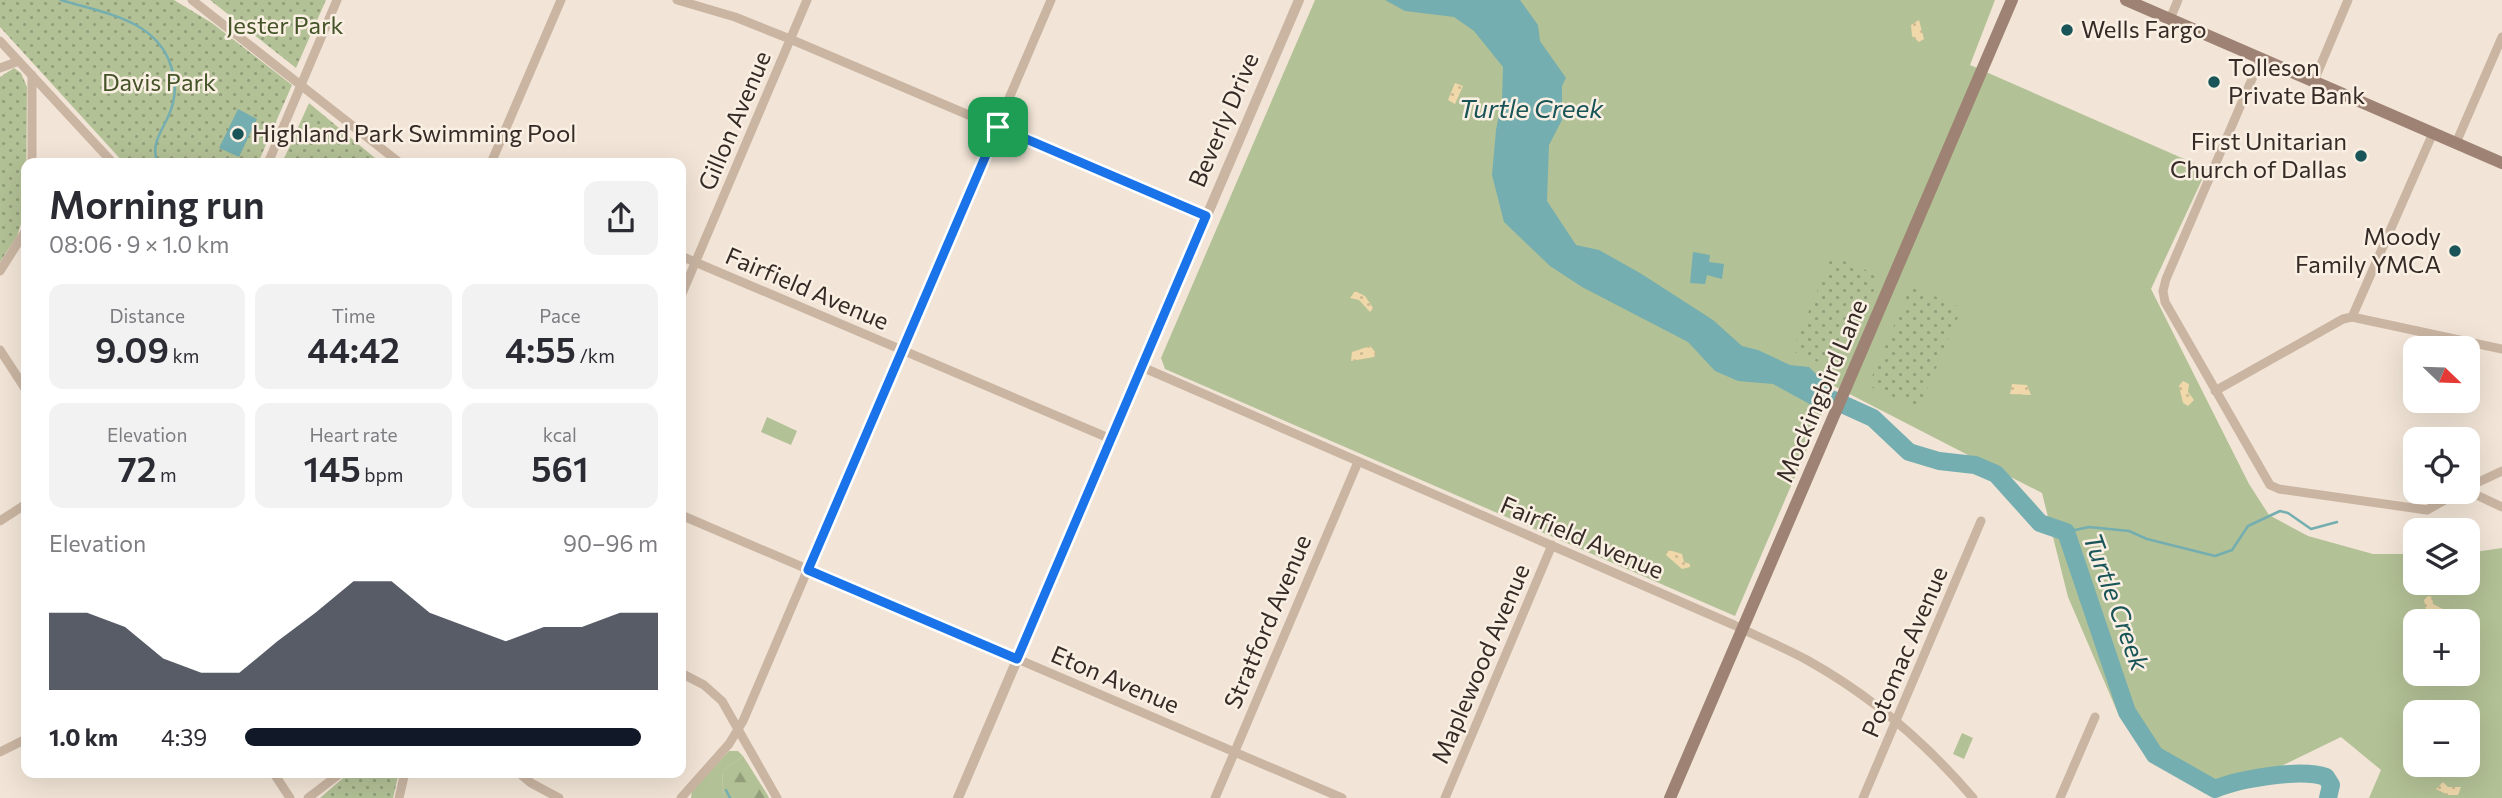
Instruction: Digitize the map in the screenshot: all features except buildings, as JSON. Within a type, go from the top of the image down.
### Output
[{"type":"main road","name":"Mockingbird Lane","points":[[1670,798],[2012,0]]},
{"type":"main road","points":[[2126,0],[2502,163]]},
{"type":"street","points":[[192,0],[302,83],[394,158]]},
{"type":"street","points":[[270,158],[337,0]]},
{"type":"street","points":[[493,158],[561,0]]},
{"type":"street","points":[[677,0],[735,17],[790,39],[1206,216]]},
{"type":"street","name":"Gillon Avenue","points":[[686,284],[807,0]]},
{"type":"street","points":[[681,798],[738,731],[1051,0]]},
{"type":"street","name":"Beverly Drive","points":[[958,798],[1298,0]]},
{"type":"street","points":[[2169,19],[2178,0]]},
{"type":"street","points":[[2314,81],[2348,0]]},
{"type":"street","points":[[2456,143],[2502,37]]},
{"type":"street","points":[[0,41],[108,158]]},
{"type":"street","points":[[2261,58],[2163,291],[2165,302],[2264,479],[2279,489],[2427,510],[2438,504]]},
{"type":"street","points":[[0,68],[19,61]]},
{"type":"street","points":[[32,75],[32,158]]},
{"type":"street","points":[[2352,317],[2433,133]]},
{"type":"street","points":[[0,271],[21,238]]},
{"type":"street","name":"Fairfield Avenue","points":[[686,258],[1111,439]]},
{"type":"street","points":[[2215,391],[2343,318],[2352,317],[2502,349]]},
{"type":"street","points":[[0,350],[21,382]]},
{"type":"street","name":"Fairfield Avenue","points":[[1142,367],[1742,629],[1816,666],[1867,699],[1895,722],[1937,759],[1973,798]]},
{"type":"street","name":"Stratford Avenue","points":[[1214,798],[1358,462]]},
{"type":"street","points":[[2480,483],[2502,471]]},
{"type":"street","points":[[2480,495],[2502,507]]},
{"type":"street","points":[[0,521],[21,507]]},
{"type":"street","name":"Eton Avenue","points":[[686,517],[1342,798]]},
{"type":"street","name":"Potomac Avenue","points":[[1863,798],[1982,521]]},
{"type":"street","name":"Maplewood Avenue","points":[[1445,798],[1552,545]]},
{"type":"street","points":[[686,676],[714,692],[777,798]]},
{"type":"street","points":[[2060,798],[2095,717]]},
{"type":"street","points":[[0,752],[21,742]]},
{"type":"street","points":[[277,778],[290,798]]},
{"type":"street","points":[[308,798],[334,778]]},
{"type":"street","points":[[399,798],[404,778]]},
{"type":"street","points":[[525,778],[559,798]]},
{"type":"green space","name":"Davis Park","points":[[0,0],[174,0],[212,23],[292,85],[260,158],[119,158],[0,27]]},
{"type":"green space","name":"Jester Park","points":[[210,0],[326,0],[296,68]]},
{"type":"green space","points":[[1315,0],[1995,0],[1970,65],[2207,169],[2151,289],[2249,484],[2269,515],[2308,536],[2373,554],[2403,554],[2403,595],[2480,595],[2480,551],[2502,548],[2502,798],[2369,798],[2381,770],[2341,737],[2220,796],[2153,759],[2117,711],[2068,597],[2042,493],[1834,386],[1735,616],[1165,369],[1161,358]]},
{"type":"green space","points":[[14,68],[21,73],[27,87],[26,158],[21,158],[21,224],[17,236],[0,262],[0,77]]},
{"type":"green space","points":[[309,103],[375,158],[284,158]]},
{"type":"green space","points":[[1832,256],[1880,276],[1840,371],[1792,351]]},
{"type":"green space","points":[[1911,286],[1962,308],[1919,408],[1868,386]]},
{"type":"green space","points":[[767,417],[797,431],[791,445],[761,432]]},
{"type":"green space","points":[[1962,733],[1973,738],[1964,759],[1953,754]]},
{"type":"green space","points":[[729,751],[738,751],[743,756],[723,771],[722,789],[726,798],[691,798],[692,790]]},
{"type":"green space","points":[[743,756],[769,798],[726,798],[722,789],[723,771]]},
{"type":"green space","points":[[343,778],[398,778],[393,798],[320,798]]},
{"type":"sand","points":[[1919,20],[1924,39],[1919,42],[1912,36],[1911,25]]},
{"type":"sand","points":[[1455,83],[1463,86],[1455,104],[1448,100]]},
{"type":"sand","points":[[1355,291],[1365,296],[1373,308],[1370,312],[1359,300],[1350,298]]},
{"type":"sand","points":[[1370,346],[1376,353],[1374,357],[1351,361],[1352,352]]},
{"type":"sand","points":[[2183,381],[2189,384],[2188,392],[2194,400],[2188,406],[2183,403],[2179,386]]},
{"type":"sand","points":[[2012,384],[2027,385],[2031,395],[2010,394]]},
{"type":"sand","points":[[1669,550],[1682,554],[1684,562],[1690,564],[1690,567],[1682,569],[1666,555]]},
{"type":"sand","points":[[2428,596],[2432,597],[2433,604],[2443,609],[2426,609],[2424,600]]},
{"type":"sand","points":[[2443,782],[2448,787],[2461,787],[2458,795],[2448,795],[2436,789]]},
{"type":"water","name":"Turtle Creek","points":[[1385,0],[1520,0],[1538,25],[1540,41],[1566,78],[1562,86],[1562,120],[1549,145],[1547,201],[1576,245],[1599,250],[1640,273],[1713,320],[1742,346],[1758,350],[1790,365],[1809,367],[1820,378],[1828,377],[1815,407],[1773,384],[1738,381],[1715,371],[1688,342],[1582,287],[1550,266],[1504,222],[1492,175],[1502,100],[1503,67],[1474,31],[1454,17],[1405,11]]},
{"type":"water","name":"Highland Park Swimming Pool","points":[[238,109],[257,119],[239,157],[219,148]]},
{"type":"water","points":[[1693,252],[1710,255],[1709,262],[1724,264],[1722,279],[1707,275],[1705,284],[1690,283]]},
{"type":"waterway","points":[[61,0],[126,20],[141,28],[164,50],[173,72],[175,92],[171,111],[156,145],[156,158]]},
{"type":"waterway","name":"Turtle Creek","points":[[1798,384],[1873,418],[1909,452],[1939,461],[1975,465],[1996,474],[2040,523],[2066,532],[2127,712],[2155,755],[2215,789],[2286,774],[2326,777],[2331,785],[2328,798]]},
{"type":"waterway","points":[[2066,532],[2089,527],[2129,531],[2147,539],[2215,556],[2232,550],[2248,526],[2280,511],[2288,513],[2311,529],[2337,522]]},
{"type":"waterway","points":[[726,790],[730,798]]},
{"type":"place","name":"Wells Fargo","points":[[2067,30]]},
{"type":"place","name":"Tolleson Private Bank","points":[[2214,82]]},
{"type":"place","name":"Highland Park Swimming Pool","points":[[238,134]]},
{"type":"place","name":"First Unitarian Church of Dallas","points":[[2361,156]]},
{"type":"place","name":"Moody Family YMCA","points":[[2455,251]]},
{"type":"route","points":[[998,127],[1206,216],[1017,659],[808,570],[998,127]]}]
